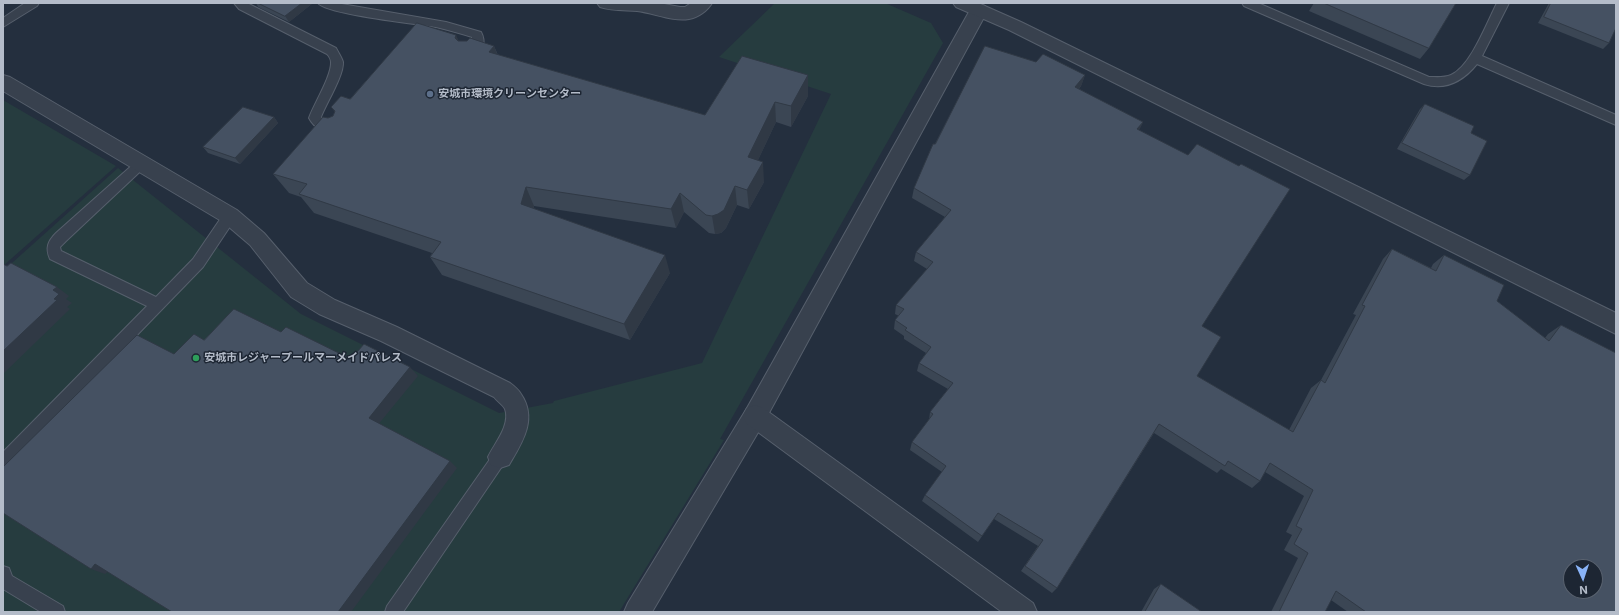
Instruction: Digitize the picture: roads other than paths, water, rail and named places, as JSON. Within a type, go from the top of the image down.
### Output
[{"type":"street","points":[[606,3],[638,5],[680,13],[689,13],[703,3]]},
{"type":"street","points":[[637,612],[755,416],[975,5],[1022,30],[1616,324]]},
{"type":"street","points":[[3,82],[230,216],[257,239],[299,290],[327,307],[389,334],[502,390],[514,402],[518,416],[515,431],[500,457]]},
{"type":"street","points":[[755,416],[1024,612]]},
{"type":"lane","points":[[3,23],[33,3]]},
{"type":"lane","points":[[240,3],[243,6],[332,51],[337,62],[335,74],[319,106],[315,118],[320,125],[341,132]]},
{"type":"lane","points":[[324,3],[328,6],[434,23],[467,31],[477,35],[479,40],[477,49],[472,58]]},
{"type":"lane","points":[[1248,3],[1428,81],[1447,81],[1461,76],[1475,58],[1503,3]]},
{"type":"lane","points":[[1475,58],[1616,120]]},
{"type":"lane","points":[[142,163],[61,237],[54,244],[53,249],[55,255],[158,304]]},
{"type":"lane","points":[[3,463],[198,263],[230,216]]},
{"type":"lane","points":[[393,612],[500,457]]},
{"type":"lane","points":[[3,574],[5,581],[57,612]]},
{"type":"place","name":"安城市環境クリーンセンター","points":[[430,94]]},
{"type":"place","name":"安城市レジャープールマーメイドパレス","points":[[196,358]]}]
